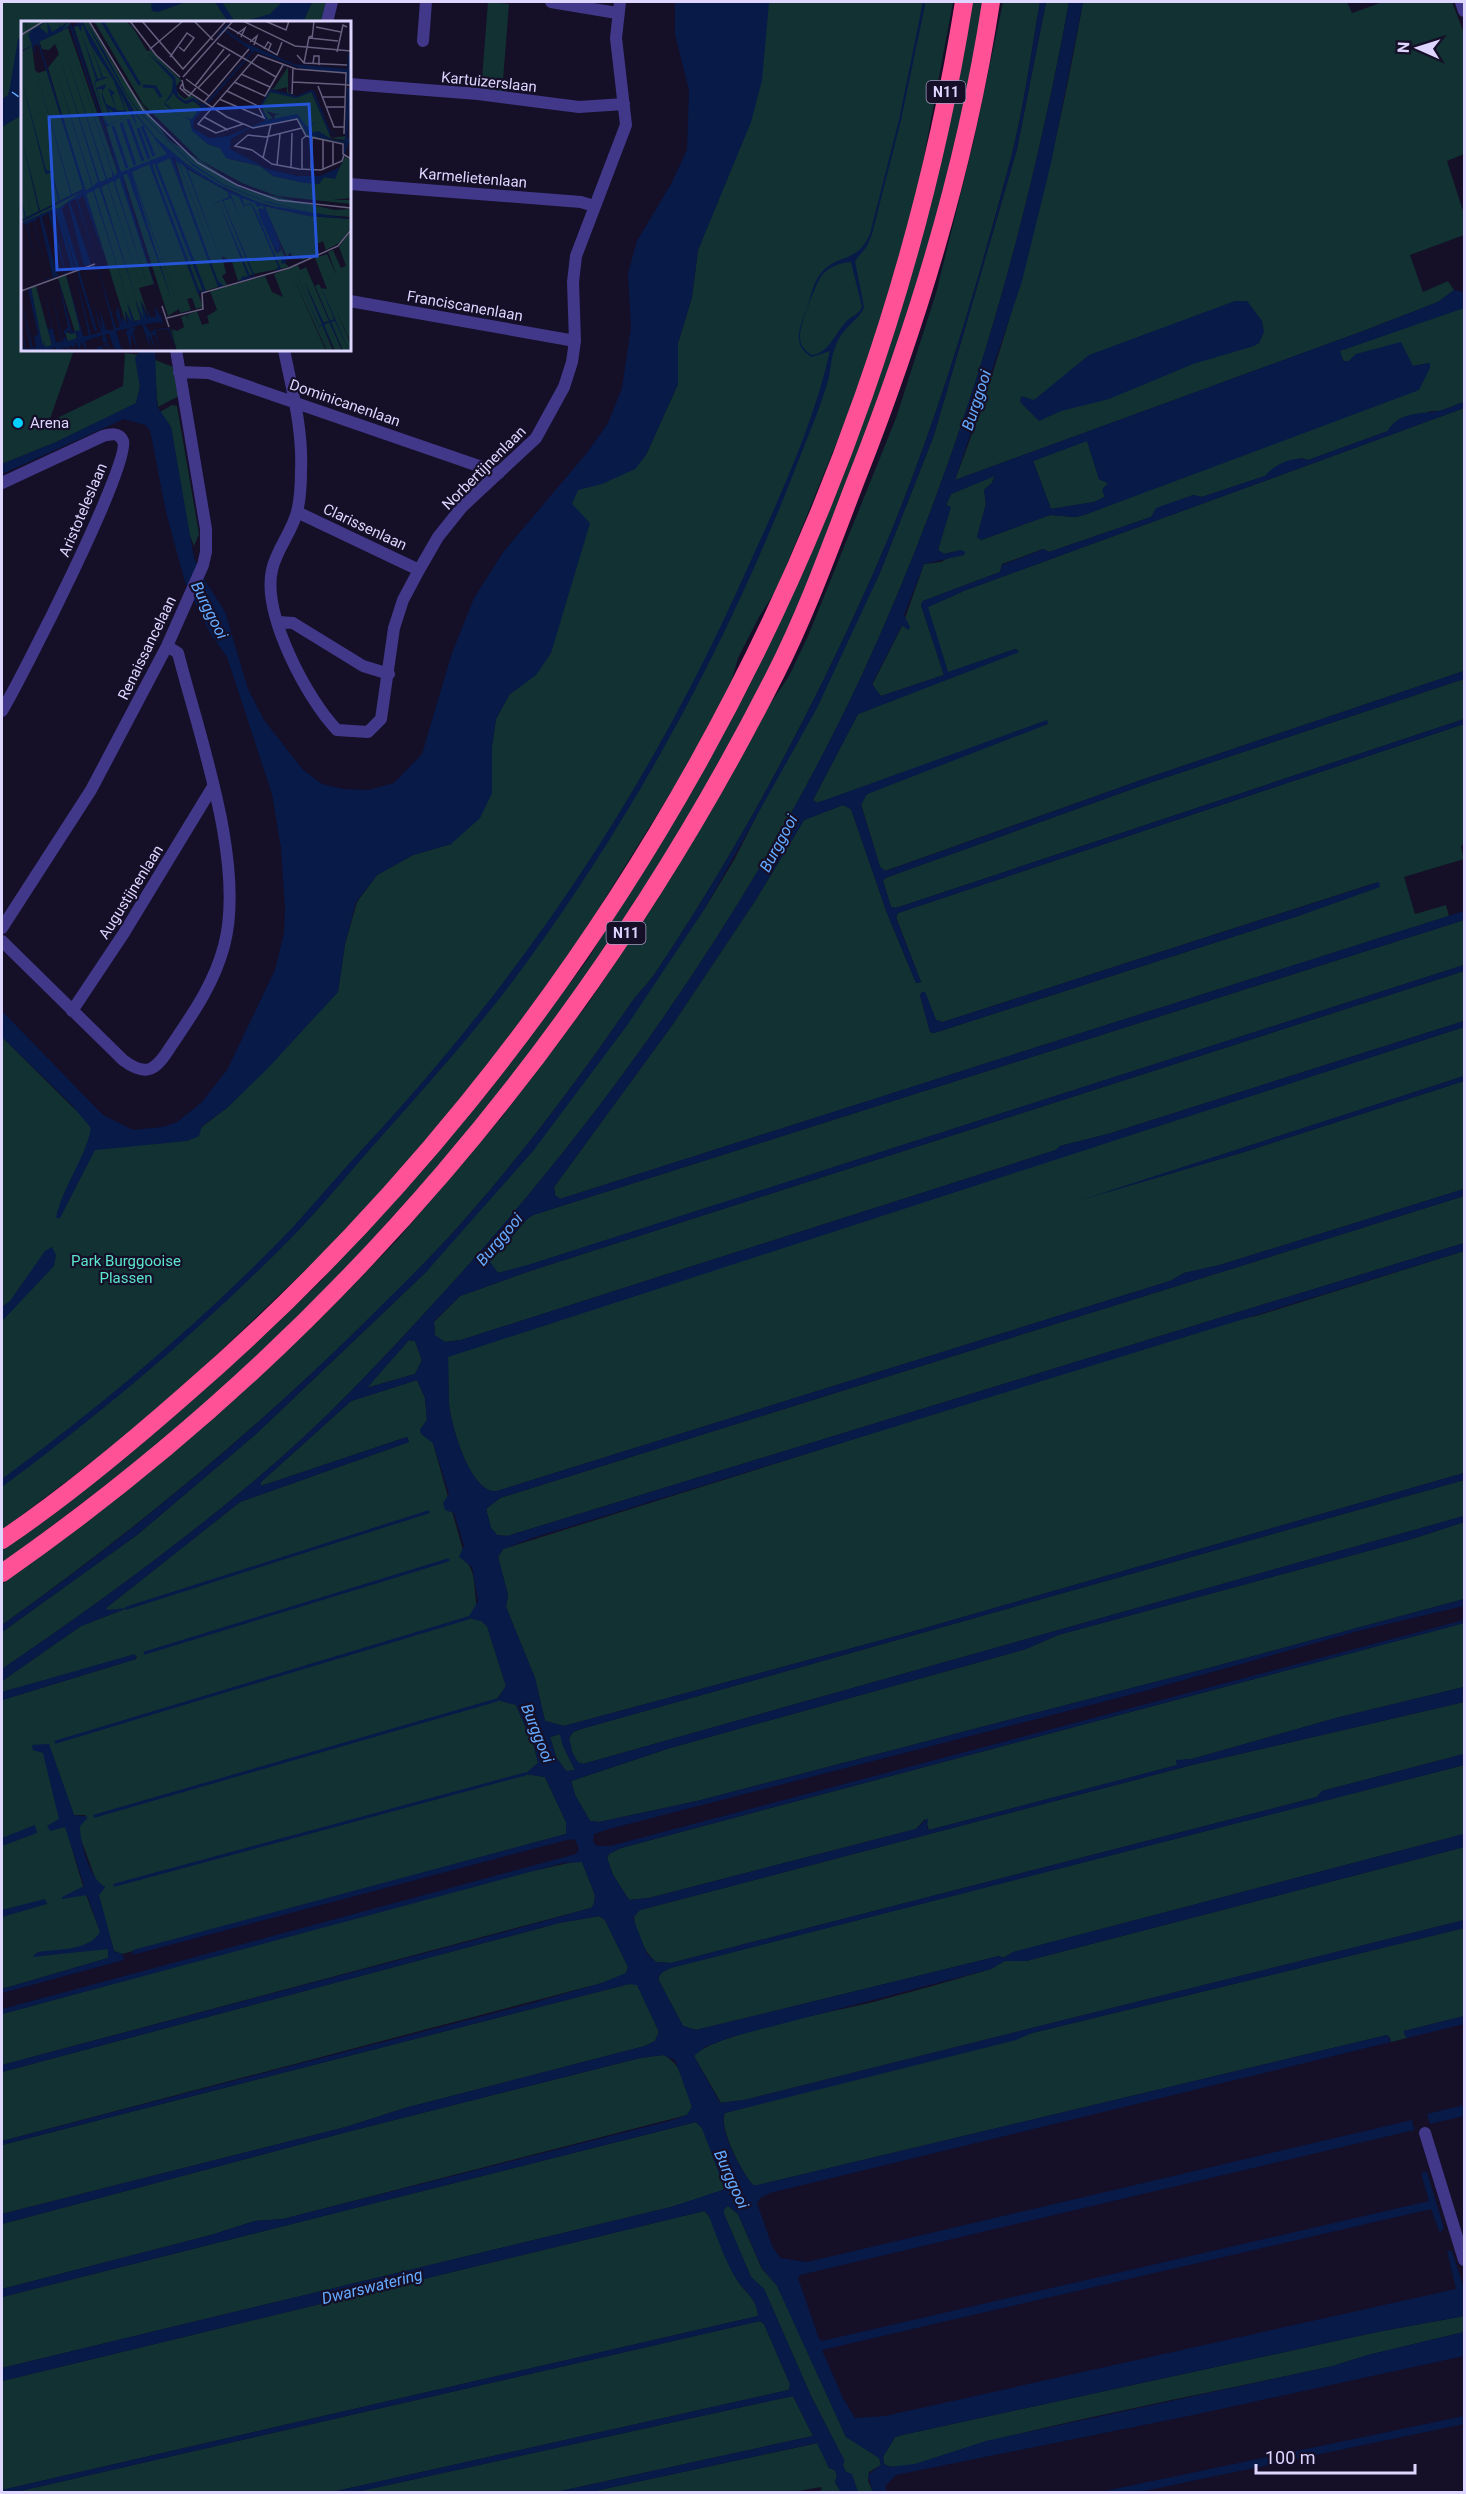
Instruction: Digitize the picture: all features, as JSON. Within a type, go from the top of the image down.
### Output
[{"type":"highway","name":"N11","points":[[2,1540],[132,1442],[239,1349],[317,1273],[396,1189],[495,1070],[574,964],[648,849],[721,721],[787,589],[849,436],[912,240],[964,2]]},
{"type":"highway","name":"N11","points":[[2,1573],[92,1506],[196,1422],[336,1291],[416,1205],[512,1091],[592,982],[647,900],[711,793],[777,670],[806,606],[868,450],[907,346],[937,245],[971,108],[991,2]]},
{"type":"street","points":[[327,21],[332,2]]},
{"type":"street","points":[[423,41],[426,2]]},
{"type":"street","points":[[551,2],[618,7]]},
{"type":"street","points":[[1461,2],[1464,11]]},
{"type":"street","name":"Norbertijnenlaan","points":[[284,351],[294,402],[302,471],[297,512],[272,569],[273,599],[278,622],[302,681],[321,714],[337,730],[358,733],[376,727],[384,709],[394,628],[403,600],[438,537],[462,507],[536,438],[553,412],[570,370],[575,341],[574,269],[594,206],[622,141],[626,125],[616,38],[618,7]]},
{"type":"street","name":"Kartuizerslaan","points":[[351,84],[478,94],[579,107],[624,104]]},
{"type":"street","name":"Karmelietenlaan","points":[[351,184],[581,202],[594,206]]},
{"type":"street","name":"Franciscanenlaan","points":[[351,301],[575,341]]},
{"type":"street","name":"Renaissancelaan","points":[[2,928],[91,790],[167,646],[203,565],[206,552],[206,529],[176,351]]},
{"type":"street","name":"Dominicanenlaan","points":[[179,372],[208,373],[499,473]]},
{"type":"street","name":"Aristoteleslaan","points":[[2,483],[103,436],[112,433],[124,442],[124,452],[60,601],[2,711]]},
{"type":"street","name":"Clarissenlaan","points":[[297,512],[419,570]]},
{"type":"street","points":[[278,622],[293,623],[363,666],[389,674]]},
{"type":"street","points":[[2,941],[123,1060],[139,1071],[149,1071],[161,1062],[208,989],[224,947],[231,905],[229,861],[178,653],[167,646]]},
{"type":"street","name":"Augustijnenlaan","points":[[72,1011],[124,933],[212,788]]},
{"type":"street","points":[[1425,2133],[1464,2260]]},
{"type":"green space","points":[[2,2],[305,2],[296,21],[21,21],[21,351],[74,351],[49,422],[123,386],[125,353],[139,355],[136,358],[140,387],[136,404],[54,443],[2,464]]},
{"type":"green space","points":[[312,2],[326,2],[323,21],[303,21]]},
{"type":"green space","points":[[488,2],[509,4],[502,93],[481,91]]},
{"type":"green space","name":"Park Burggooise Plassen","points":[[769,2],[953,2],[913,216],[871,358],[777,589],[759,617],[738,658],[730,686],[680,778],[576,945],[481,1074],[426,1141],[333,1244],[173,1396],[96,1459],[2,1530],[2,1037],[113,1147],[199,1129],[228,1107],[338,992],[345,944],[357,902],[377,875],[413,855],[451,844],[492,746],[496,719],[509,695],[570,504],[577,489],[646,455],[678,384],[678,343],[692,297],[698,250],[728,176]]},
{"type":"green space","points":[[970,2],[984,2],[975,59],[931,238],[899,346],[823,549],[772,665],[707,787],[610,943],[526,1060],[466,1136],[310,1308],[162,1442],[2,1564],[2,1549],[153,1432],[246,1352],[320,1282],[490,1090],[588,959],[659,841],[802,569],[842,477],[896,314]]},
{"type":"green space","points":[[1003,2],[1040,2],[1024,100],[1016,139],[981,268],[929,433],[888,540],[842,642],[793,740],[713,883],[654,975],[550,1115],[509,1167],[425,1263],[312,1373],[184,1486],[2,1625],[2,1584],[122,1494],[177,1449],[282,1355],[397,1240],[502,1117],[587,1005],[655,903],[728,782],[770,704],[789,676],[808,636],[896,418],[936,293],[973,144]]},
{"type":"green space","points":[[1046,2],[1069,2],[1033,175],[987,345],[960,429],[898,594],[862,675],[821,758],[728,920],[676,999],[565,1150],[506,1222],[373,1368],[300,1441],[218,1510],[127,1581],[2,1669],[2,1632],[137,1535],[256,1434],[426,1272],[627,1024],[705,908],[734,860],[879,575],[934,435],[1017,149]]},
{"type":"green space","points":[[1083,2],[1347,2],[1352,13],[1383,2],[1452,2],[1464,33],[1464,154],[1447,161],[1464,214],[1464,235],[1410,255],[1423,292],[1448,281],[1454,290],[1438,302],[1366,330],[955,480],[1014,304],[1059,124]]},
{"type":"green space","points":[[1464,307],[1464,402],[1440,411],[1431,411],[1390,427],[1388,431],[1308,460],[1301,458],[1265,476],[1202,497],[1193,495],[1151,517],[1049,552],[1043,549],[1002,564],[1000,572],[923,601],[921,605],[944,675],[881,696],[872,685],[903,624],[924,564],[941,562],[961,550],[944,554],[938,550],[950,507],[946,505],[951,494],[995,475],[992,483],[984,490],[986,504],[977,537],[981,540],[1050,515],[1075,517],[1087,514],[1430,363],[1413,366],[1364,353],[1356,354],[1349,361],[1344,362],[1339,351]]},
{"type":"green space","points":[[153,359],[173,367],[179,396],[158,407]]},
{"type":"green space","points":[[172,405],[177,406],[199,534],[194,546],[189,533],[171,427],[160,412]]},
{"type":"green space","points":[[1464,408],[1464,671],[1144,779],[885,871],[880,867],[861,804],[867,794],[919,773],[918,768],[817,803],[813,800],[858,714],[1019,651],[1015,649],[948,673],[927,607],[966,590]]},
{"type":"green space","points":[[1087,440],[1099,479],[1108,483],[1105,497],[1094,502],[1051,509],[1033,461]]},
{"type":"green space","points":[[1464,679],[1464,719],[896,908],[891,907],[883,881],[885,878],[1149,783]]},
{"type":"green space","points":[[1464,724],[1464,842],[1461,847],[1464,859],[1404,877],[1415,914],[1446,905],[1449,916],[560,1199],[555,1195],[554,1187],[673,1024],[755,901],[804,820],[843,805],[851,809],[887,913],[916,983],[921,982],[896,917],[898,913]],"holes":[[[1378,882],[1370,888],[1304,914],[934,1033],[930,1032],[920,995],[925,993],[936,1020],[943,1022]]]},
{"type":"green space","points":[[1464,920],[1464,965],[529,1265],[498,1273],[489,1262],[533,1215]]},
{"type":"green space","points":[[1464,971],[1464,1021],[1108,1134],[1060,1146],[1056,1150],[461,1340],[445,1342],[435,1336],[434,1322],[460,1296],[530,1271]]},
{"type":"green space","points":[[1464,1027],[1464,1076],[1104,1193],[1244,1152],[1464,1081],[1464,1189],[1220,1265],[1184,1273],[1170,1281],[497,1491],[488,1489],[479,1482],[464,1457],[449,1404],[447,1357]]},
{"type":"green space","points":[[1464,1196],[1464,1243],[507,1536],[497,1535],[491,1528],[486,1509],[500,1498]]},
{"type":"green space","points":[[1464,1251],[1464,1473],[904,1634],[564,1726],[545,1721],[535,1678],[506,1607],[508,1595],[498,1557],[503,1549],[1234,1320],[1256,1316]]},
{"type":"green space","points":[[409,1340],[415,1341],[422,1360],[415,1374],[366,1388]]},
{"type":"green space","points":[[417,1380],[425,1398],[427,1420],[420,1430],[433,1443],[466,1561],[471,1569],[478,1612],[487,1626],[506,1686],[497,1699],[516,1705],[534,1746],[538,1763],[526,1774],[545,1777],[566,1822],[566,1834],[122,1954],[114,1951],[98,1895],[105,1887],[97,1883],[80,1837],[80,1826],[86,1815],[74,1815],[49,1745],[72,1849],[88,1900],[109,1949],[108,1958],[2,1989],[2,1700],[136,1659],[137,1656],[2,1692],[2,1681],[81,1626],[125,1609],[107,1610],[106,1608],[240,1502],[409,1442],[407,1437],[261,1486],[261,1482],[351,1401]]},
{"type":"green space","points":[[1464,1480],[1464,1516],[583,1764],[578,1763],[572,1752],[569,1738],[573,1732],[581,1729]]},
{"type":"green space","points":[[1464,1522],[1464,1599],[697,1801],[599,1822],[590,1821],[575,1795],[571,1781],[670,1748],[1026,1649],[1058,1635],[1412,1539]]},
{"type":"green space","points":[[1464,1623],[1464,1687],[1336,1718],[1192,1759],[1176,1761],[1178,1765],[929,1830],[925,1819],[916,1829],[649,1898],[629,1900],[613,1875],[607,1858],[609,1854],[621,1848]]},
{"type":"green space","points":[[1464,1702],[1464,1754],[1322,1791],[1317,1797],[671,1963],[656,1962],[652,1958],[644,1947],[636,1928],[634,1915],[640,1910],[1192,1765]]},
{"type":"green space","points":[[561,1734],[563,1746],[575,1770],[566,1771],[556,1757],[550,1737]]},
{"type":"green space","points":[[1464,1765],[1464,1834],[1014,1952],[1003,1958],[999,1956],[696,2030],[683,2026],[658,1979],[661,1973],[670,1968]]},
{"type":"green space","points":[[1464,1847],[1464,1920],[744,2100],[721,2103],[694,2056],[725,2039],[750,2031],[877,2001],[991,1969],[1004,1961],[1026,1961]]},
{"type":"green space","points":[[582,1862],[595,1895],[591,1908],[2,2065],[2,2014],[509,1876]]},
{"type":"green space","points":[[599,1916],[605,1920],[628,1967],[626,1974],[602,1983],[2,2141],[2,2072],[559,1923]]},
{"type":"green space","points":[[1464,1928],[1464,2016],[1404,2031],[1407,2038],[1391,2042],[1387,2035],[758,2185],[753,2185],[743,2171],[728,2139],[725,2113],[1032,2033]]},
{"type":"green space","points":[[629,1984],[637,1984],[659,2032],[655,2041],[645,2046],[405,2108],[346,2127],[2,2214],[2,2145]]},
{"type":"green space","points":[[663,2055],[675,2064],[683,2077],[692,2107],[687,2115],[283,2219],[255,2221],[211,2235],[2,2289],[2,2224],[347,2132],[640,2058]]},
{"type":"green space","points":[[696,2122],[702,2128],[725,2182],[723,2191],[671,2207],[2,2368],[2,2297]]},
{"type":"green space","points":[[728,2206],[738,2214],[762,2269],[777,2285],[846,2437],[879,2457],[881,2465],[869,2472],[868,2481],[873,2492],[858,2492],[851,2474],[846,2472],[843,2466],[844,2460],[811,2396],[764,2289],[751,2277],[724,2214],[724,2209]]},
{"type":"green space","points":[[704,2211],[714,2224],[737,2280],[756,2305],[758,2316],[2,2490],[2,2381]]},
{"type":"green space","points":[[1464,2316],[1464,2332],[1368,2355],[1333,2366],[1032,2431],[979,2444],[919,2463],[893,2467],[884,2464],[883,2457],[895,2437],[902,2435],[1377,2332]]},
{"type":"green space","points":[[760,2321],[764,2324],[790,2384],[789,2390],[332,2492],[16,2492]]},
{"type":"green space","points":[[793,2396],[813,2436],[556,2492],[356,2492]]},
{"type":"green space","points":[[818,2443],[829,2468],[835,2470],[837,2476],[835,2482],[841,2492],[812,2492],[822,2490],[821,2487],[793,2492],[590,2492]]},
{"type":"water","points":[[186,2],[158,12],[152,11],[151,4]]},
{"type":"water","points":[[215,2],[222,2],[234,21],[227,21]]},
{"type":"water","points":[[282,2],[312,2],[303,21],[245,21],[270,14]]},
{"type":"water","name":"Burggooi","points":[[675,2],[769,2],[762,80],[751,122],[698,250],[692,297],[678,343],[678,384],[646,455],[635,469],[602,484],[578,490],[572,504],[590,523],[551,653],[536,675],[509,695],[496,719],[492,746],[492,793],[480,818],[451,844],[413,855],[377,875],[356,902],[345,944],[338,992],[269,1067],[228,1107],[202,1126],[199,1136],[187,1141],[95,1150],[60,1218],[56,1218],[59,1206],[84,1151],[91,1128],[71,1104],[2,1037],[2,1011],[103,1115],[133,1130],[162,1127],[177,1122],[201,1103],[227,1070],[275,970],[284,933],[285,909],[281,848],[272,794],[227,657],[210,633],[185,582],[166,512],[150,430],[145,425],[124,419],[2,474],[2,464],[54,443],[136,403],[140,387],[135,358],[140,351],[155,351],[157,406],[171,427],[194,558],[225,612],[248,689],[264,720],[303,770],[322,784],[343,789],[369,790],[394,783],[422,754],[452,653],[474,598],[504,551],[586,454],[608,423],[622,388],[631,327],[628,273],[637,241],[671,184],[687,150],[689,90],[675,35]]},
{"type":"water","points":[[923,2],[925,5],[901,120],[872,234],[867,246],[855,261],[864,307],[838,341],[826,387],[809,435],[774,522],[713,654],[644,783],[566,907],[524,966],[472,1032],[296,1233],[154,1366],[2,1487],[2,1479],[78,1421],[189,1328],[293,1227],[414,1092],[470,1024],[523,955],[573,884],[620,811],[664,736],[705,658],[780,495],[813,410],[830,351],[812,357],[805,352],[799,341],[799,334],[802,321],[814,285],[821,273],[827,267],[859,250],[870,234],[899,120]],"holes":[[[851,262],[862,307],[847,321],[823,351],[812,355],[803,348],[800,332],[805,315],[819,280],[828,270],[839,264]]]},
{"type":"water","points":[[1040,2],[1046,2],[1017,149],[934,435],[879,575],[817,708],[705,908],[628,1024],[533,1151],[426,1272],[256,1434],[137,1535],[2,1632],[2,1625],[142,1520],[232,1445],[319,1367],[427,1260],[487,1193],[550,1115],[654,975],[684,929],[741,836],[818,691],[865,592],[909,487],[964,324],[1011,158]]},
{"type":"water","points":[[1069,2],[1083,2],[1051,163],[1022,281],[955,480],[1366,330],[1438,302],[1454,290],[1464,292],[1464,308],[1340,351],[1343,361],[1349,361],[1356,354],[1401,342],[1413,366],[1430,363],[1430,368],[1419,390],[1087,514],[1076,517],[1050,515],[981,540],[977,537],[986,504],[984,490],[992,483],[995,476],[951,494],[946,505],[951,507],[938,550],[944,554],[961,550],[965,552],[964,555],[924,564],[904,615],[910,627],[908,630],[902,625],[872,684],[881,696],[944,675],[921,605],[923,601],[1000,572],[1002,565],[1044,549],[1049,552],[1151,517],[1156,508],[1193,495],[1202,497],[1265,476],[1284,462],[1296,459],[1308,460],[1388,431],[1393,424],[1405,416],[1442,410],[1464,402],[1464,408],[966,590],[928,607],[948,672],[1015,649],[1019,652],[858,714],[813,800],[817,803],[1047,720],[1048,724],[867,794],[861,805],[880,867],[886,871],[1144,779],[1464,671],[1464,679],[1149,783],[885,878],[883,881],[891,907],[896,908],[1464,719],[1464,724],[898,913],[896,918],[921,982],[916,983],[887,913],[851,809],[843,805],[804,820],[755,901],[673,1024],[554,1187],[555,1195],[560,1199],[1464,911],[1464,920],[533,1215],[490,1262],[498,1273],[528,1265],[1464,965],[1464,971],[530,1271],[460,1296],[434,1321],[435,1335],[445,1342],[461,1340],[1056,1150],[1060,1146],[1108,1134],[1464,1021],[1464,1027],[448,1357],[449,1404],[458,1442],[471,1471],[479,1482],[488,1489],[497,1491],[1170,1281],[1184,1273],[1220,1265],[1464,1189],[1464,1196],[500,1498],[486,1509],[491,1528],[497,1535],[507,1536],[1464,1243],[1464,1251],[533,1538],[503,1549],[498,1557],[508,1595],[506,1607],[535,1678],[545,1721],[564,1726],[904,1634],[1464,1473],[1464,1480],[581,1729],[573,1732],[569,1738],[572,1752],[578,1762],[583,1764],[1464,1516],[1464,1522],[1412,1539],[1058,1635],[1026,1649],[670,1748],[571,1781],[575,1795],[590,1821],[599,1822],[697,1801],[1464,1599],[1464,1606],[1358,1631],[1141,1692],[609,1829],[594,1834],[593,1841],[596,1846],[610,1846],[1464,1620],[1464,1623],[621,1848],[609,1854],[607,1858],[613,1875],[629,1900],[649,1898],[916,1829],[928,1818],[927,1828],[929,1830],[1177,1765],[1176,1760],[1192,1759],[1336,1718],[1464,1687],[1464,1702],[1192,1765],[640,1910],[633,1918],[647,1954],[656,1962],[671,1963],[1317,1797],[1322,1791],[1464,1754],[1464,1765],[671,1968],[661,1973],[658,1979],[683,2026],[696,2030],[999,1956],[1004,1958],[1013,1952],[1464,1834],[1464,1847],[1026,1961],[1005,1961],[991,1969],[731,2037],[705,2047],[694,2056],[720,2103],[744,2100],[1464,1920],[1464,1928],[1032,2033],[1016,2040],[725,2113],[723,2120],[727,2139],[737,2161],[753,2185],[758,2185],[1387,2035],[1391,2042],[770,2193],[760,2198],[757,2203],[772,2246],[780,2258],[807,2262],[1412,2120],[1414,2130],[800,2275],[798,2278],[819,2339],[822,2341],[1429,2201],[1421,2173],[1427,2172],[1444,2228],[1440,2233],[1431,2209],[822,2350],[843,2398],[855,2418],[885,2416],[1456,2289],[1447,2251],[1452,2251],[1464,2289],[1464,2316],[1377,2332],[902,2435],[895,2437],[883,2457],[884,2464],[889,2467],[915,2464],[986,2441],[1333,2366],[1368,2355],[1464,2332],[1464,2356],[1198,2414],[896,2475],[885,2486],[887,2492],[873,2492],[868,2475],[881,2465],[879,2458],[846,2437],[777,2286],[762,2268],[738,2214],[728,2206],[724,2209],[724,2214],[751,2277],[764,2289],[811,2396],[844,2460],[843,2466],[846,2472],[852,2474],[858,2492],[841,2492],[835,2482],[837,2476],[835,2470],[829,2468],[817,2443],[590,2492],[556,2492],[813,2436],[793,2396],[356,2492],[332,2492],[789,2390],[790,2384],[764,2324],[760,2321],[16,2492],[2,2492],[2,2490],[758,2316],[754,2303],[731,2269],[708,2214],[704,2211],[2,2381],[2,2368],[671,2207],[725,2189],[702,2128],[696,2122],[2,2297],[2,2289],[211,2235],[255,2221],[283,2219],[673,2120],[687,2115],[692,2107],[675,2060],[663,2055],[640,2058],[347,2132],[2,2224],[2,2214],[346,2127],[405,2108],[645,2046],[655,2041],[659,2032],[637,1985],[629,1984],[2,2145],[2,2141],[518,2007],[602,1983],[626,1973],[628,1967],[605,1920],[599,1916],[559,1923],[2,2072],[2,2065],[519,1928],[591,1908],[594,1904],[595,1895],[582,1862],[563,1863],[2,2014],[2,2009],[576,1854],[579,1849],[575,1839],[567,1840],[132,1955],[133,1950],[566,1834],[566,1822],[545,1777],[525,1774],[538,1763],[534,1746],[516,1705],[497,1700],[506,1686],[487,1626],[481,1621],[468,1618],[478,1601],[472,1567],[459,1557],[464,1546],[454,1513],[445,1510],[443,1503],[449,1494],[433,1443],[421,1434],[420,1430],[427,1420],[425,1398],[417,1380],[351,1401],[261,1482],[261,1486],[407,1437],[409,1442],[240,1502],[106,1608],[108,1610],[127,1608],[81,1626],[2,1681],[2,1669],[127,1581],[188,1534],[274,1464],[349,1393],[506,1222],[565,1150],[676,999],[728,920],[821,758],[862,675],[898,594],[960,429],[987,345],[1033,175]],"holes":[[[1087,441],[1099,479],[1108,483],[1102,490],[1105,497],[1094,502],[1051,509],[1033,461]],[[409,1340],[415,1341],[422,1360],[415,1374],[367,1388]],[[560,1734],[563,1746],[575,1770],[566,1771],[556,1757],[550,1737]]]},
{"type":"water","points":[[18,39],[21,39],[21,116],[2,127],[2,99],[8,95]]},
{"type":"water","points":[[1235,301],[1247,301],[1262,321],[1264,332],[1259,343],[1254,346],[1193,364],[1109,399],[1061,411],[1039,421],[1020,402],[1021,396],[1034,400],[1089,355]]},
{"type":"water","points":[[1379,882],[1380,887],[1304,914],[934,1033],[930,1032],[920,995],[922,992],[925,992],[936,1020],[943,1022]]},
{"type":"water","points":[[1464,1076],[1464,1081],[1244,1152],[1081,1200]]},
{"type":"water","points":[[52,1247],[56,1255],[54,1266],[2,1321],[2,1307],[10,1301],[45,1251]]},
{"type":"water","points":[[135,1654],[136,1659],[2,1700],[2,1692]]},
{"type":"water","points":[[49,1744],[74,1815],[88,1817],[80,1826],[84,1851],[90,1869],[105,1887],[99,1895],[114,1951],[122,1954],[124,1960],[2,1993],[2,1989],[108,1958],[108,1949],[32,1957],[38,1952],[81,1946],[95,1938],[100,1932],[87,1895],[62,1899],[84,1886],[65,1827],[50,1831],[47,1826],[59,1819],[43,1753],[33,1750],[32,1745]]},
{"type":"water","points":[[35,1825],[37,1833],[2,1846],[2,1838]]},
{"type":"water","points":[[45,1899],[47,1904],[2,1917],[2,1910]]},
{"type":"water","points":[[1464,2016],[1464,2024],[1407,2038],[1404,2034],[1404,2031]]},
{"type":"water","points":[[1464,2105],[1464,2116],[1430,2124],[1427,2114]]},
{"type":"water","points":[[1464,2416],[1464,2424],[1139,2492],[1100,2492]]},
{"type":"waterway","points":[[127,1608],[428,1512]]},
{"type":"waterway","points":[[145,1653],[448,1560]]},
{"type":"waterway","points":[[56,1742],[468,1618]]},
{"type":"waterway","points":[[95,1816],[497,1700]]},
{"type":"waterway","points":[[115,1885],[525,1774]]},
{"type":"ferry route","points":[[12,92],[21,98]]},
{"type":"place","name":"Arena","points":[[18,423]]},
{"type":"water label","name":"Dwarswatering","points":[[372,2286]]}]
